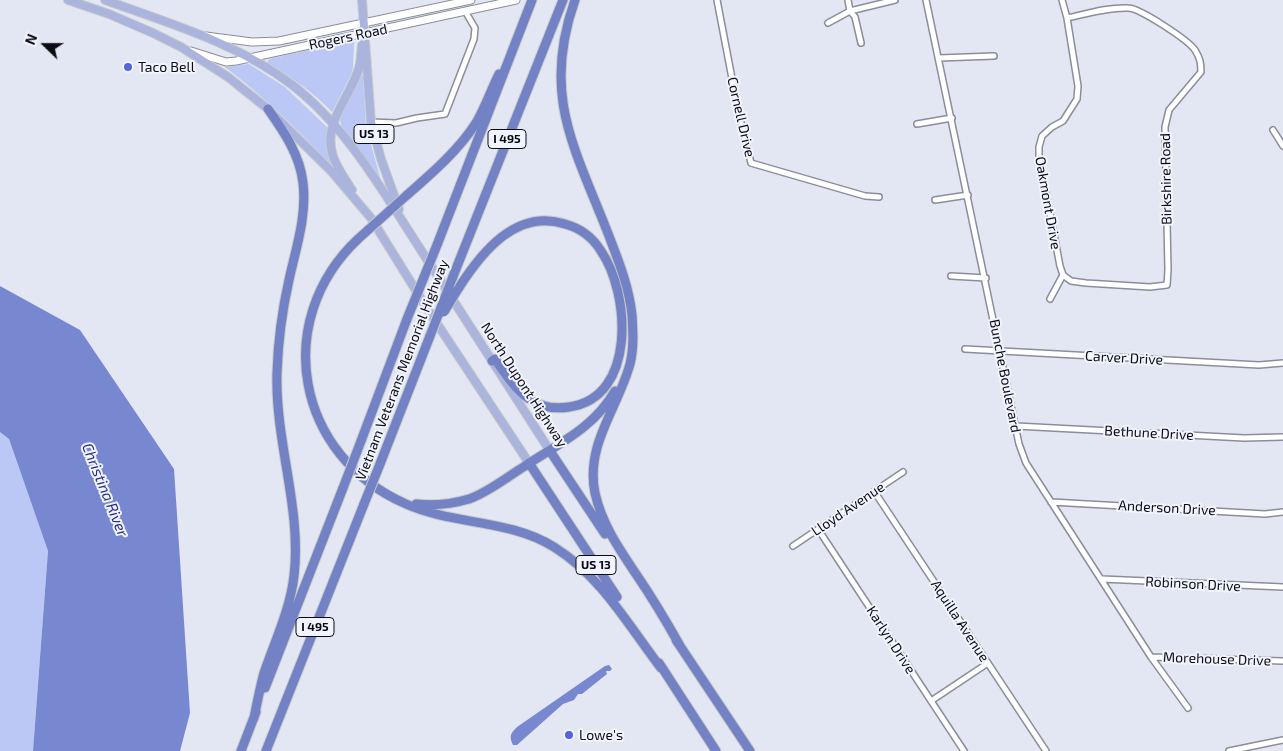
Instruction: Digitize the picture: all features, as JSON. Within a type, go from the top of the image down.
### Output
[{"type":"highway","name":"Vietnam Veterans Memorial Highway","points":[[241,751],[532,0]]},
{"type":"highway","name":"Vietnam Veterans Memorial Highway","points":[[266,751],[562,0]]},
{"type":"highway","points":[[576,0],[565,35],[561,62],[564,114],[575,151],[621,268],[630,304],[633,332],[629,367],[600,435],[595,453],[594,489],[605,525],[664,616],[679,644]]},
{"type":"highway","points":[[520,31],[474,125],[450,154],[336,261],[317,296],[307,333],[306,372],[315,410],[324,430],[336,449],[363,477],[388,495],[421,510],[525,533],[555,548],[577,564],[607,593],[641,642],[662,668]]},
{"type":"highway","points":[[254,718],[264,675],[289,604],[294,579],[296,553],[295,524],[280,435],[277,372],[282,314],[302,222],[304,192],[296,156],[287,137],[268,109]]},
{"type":"highway","points":[[430,336],[475,264],[496,241],[511,230],[532,222],[557,222],[575,228],[592,240],[606,259],[614,280],[619,304],[621,340],[619,358],[609,382],[599,393],[586,402],[572,407],[546,407],[522,395],[495,359],[492,361]]},
{"type":"highway","points":[[388,495],[409,502],[424,504],[458,502],[481,494],[550,451],[586,426],[608,402],[624,371],[633,332]]},
{"type":"highway","name":"North Dupont Highway","points":[[550,451],[660,619],[679,644],[750,751]]},
{"type":"highway","name":"US 13","points":[[529,463],[716,751]]},
{"type":"main road","points":[[68,0],[108,14],[181,47],[228,77],[268,109],[332,172],[371,218]]},
{"type":"main road","name":"North Dupont Highway","points":[[105,0],[195,34],[250,58],[290,84],[333,123],[353,149],[407,229],[550,451]]},
{"type":"main road","name":"US 13","points":[[362,0],[371,122],[381,160],[407,229]]},
{"type":"main road","name":"US 13","points":[[364,34],[359,68],[333,123],[331,139],[333,154],[339,169],[433,318],[529,463]]},
{"type":"street","name":"Rogers Road","points":[[195,34],[252,42],[279,41],[471,0]]},
{"type":"street","name":"Rogers Road","points":[[181,47],[209,58],[226,62],[364,34],[514,0]]},
{"type":"street","name":"Cornell Drive","points":[[717,0],[739,114],[751,163],[865,196],[879,197]]},
{"type":"street","points":[[848,0],[850,11],[855,17],[861,43]]},
{"type":"street","points":[[828,23],[850,11],[895,0]]},
{"type":"street","name":"Bunche Boulevard","points":[[926,0],[986,278],[1019,444],[1026,464],[1151,657],[1188,708]]},
{"type":"street","name":"Oakmont Drive","points":[[1062,0],[1067,18],[1078,86],[1077,99],[1063,121],[1052,127],[1042,136],[1039,156],[1063,275]]},
{"type":"street","name":"Birkshire Road","points":[[1063,275],[1071,280],[1086,283],[1150,288],[1167,284],[1165,127],[1169,110],[1201,72],[1201,61],[1194,49],[1185,40],[1137,9],[1119,8],[1067,18]]},
{"type":"street","points":[[371,122],[396,123],[445,114],[474,39],[475,28],[466,11]]},
{"type":"street","points":[[939,58],[994,56]]},
{"type":"street","points":[[917,124],[952,118]]},
{"type":"street","points":[[1274,130],[1283,146]]},
{"type":"street","points":[[935,200],[968,195]]},
{"type":"street","points":[[1050,299],[1063,275]]},
{"type":"street","points":[[951,276],[986,278]]},
{"type":"street","name":"Carver Drive","points":[[965,349],[1259,365],[1283,363]]},
{"type":"street","name":"Bethune Drive","points":[[1016,426],[1244,438],[1283,437]]},
{"type":"street","name":"Lloyd Avenue","points":[[792,546],[903,472]]},
{"type":"street","name":"Aquilla Avenue","points":[[874,491],[1046,751]]},
{"type":"street","name":"Anderson Drive","points":[[1051,502],[1265,514],[1283,512]]},
{"type":"street","name":"Karlyn Drive","points":[[818,529],[964,751]]},
{"type":"street","name":"Robinson Drive","points":[[1102,579],[1283,587]]},
{"type":"street","name":"Morehouse Drive","points":[[1151,657],[1283,661]]},
{"type":"street","points":[[931,701],[988,663]]},
{"type":"street","points":[[1229,751],[1283,740]]},
{"type":"shaded area","points":[[350,41],[354,42],[353,68],[332,112],[309,91],[268,63],[268,60],[273,58]]},
{"type":"shaded area","points":[[249,64],[285,87],[328,128],[329,155],[332,164],[329,164],[266,101],[225,67]]},
{"type":"shaded area","points":[[360,75],[363,76],[366,127],[382,184],[356,145],[342,128],[340,120],[342,111]]},
{"type":"shaded area","points":[[0,432],[9,439],[48,551],[33,751],[0,751]]},
{"type":"water","name":"Christina River","points":[[0,286],[80,330],[174,469],[190,713],[180,751],[33,751],[48,551],[9,439],[0,432]]},
{"type":"water","points":[[609,665],[612,669],[606,671],[607,674],[582,694],[578,694],[574,700],[563,704],[517,745],[513,745],[511,735],[517,727]]},
{"type":"place","name":"Taco Bell","points":[[128,67]]},
{"type":"place","name":"Lowe's","points":[[569,735]]}]
